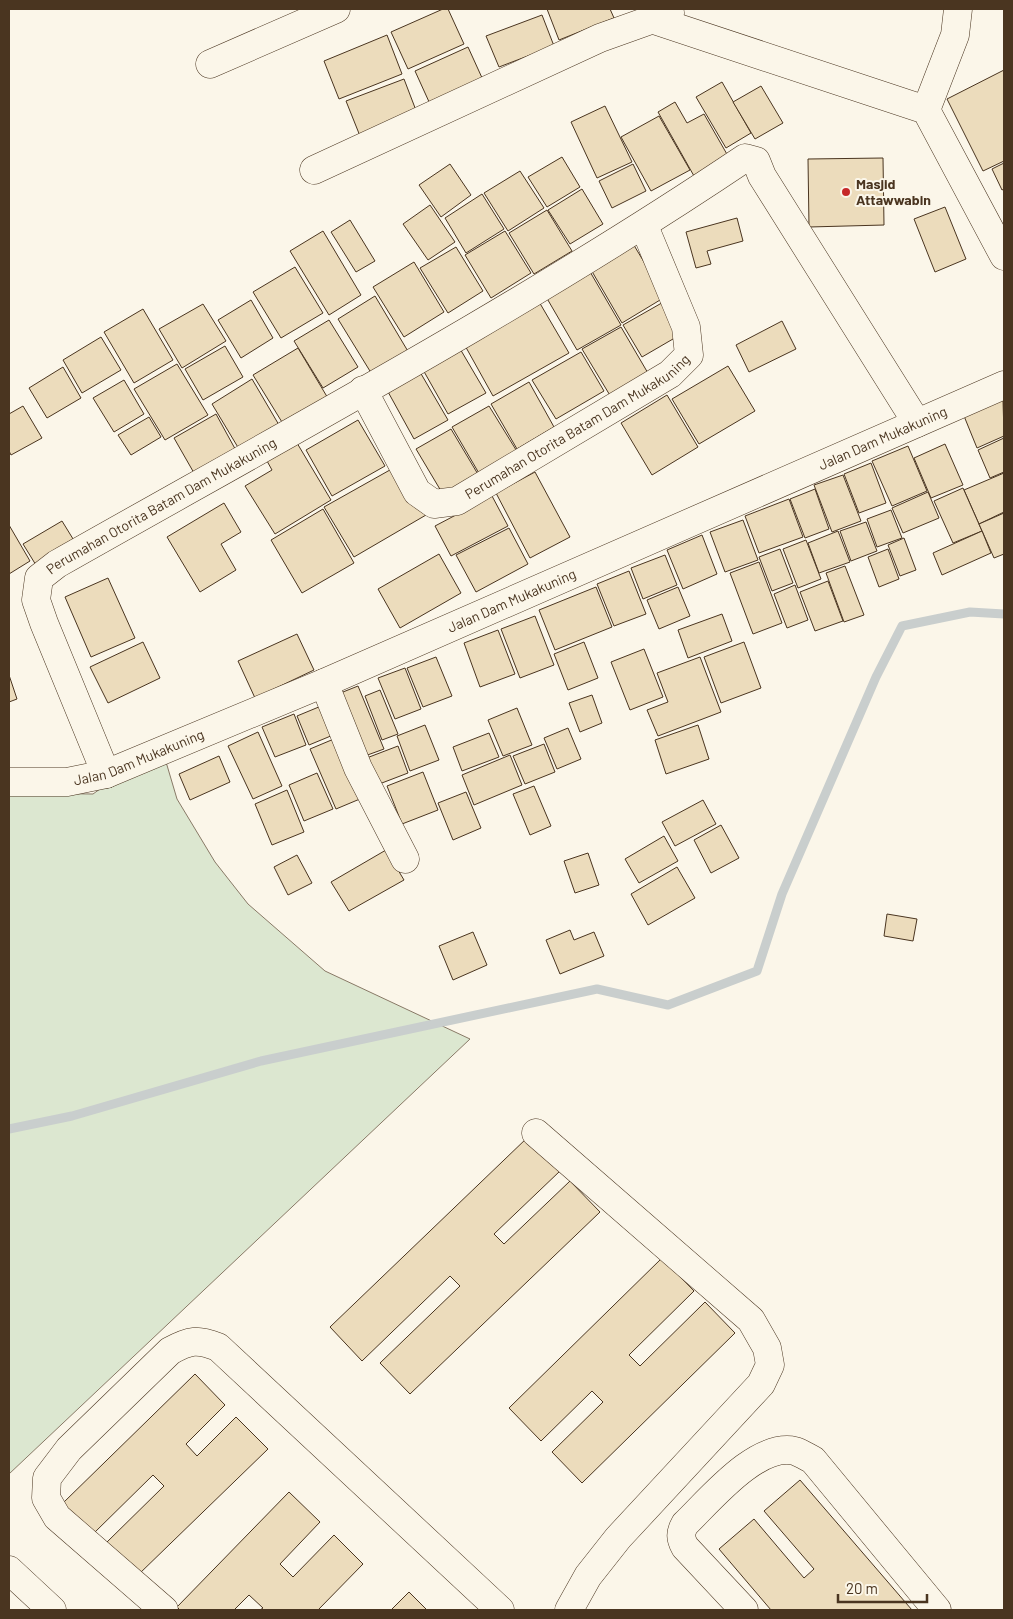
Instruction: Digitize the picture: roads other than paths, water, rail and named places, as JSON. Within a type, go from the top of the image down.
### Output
[{"type":"street","points":[[210,64],[336,9]]},
{"type":"street","points":[[926,110],[955,35],[958,9]]},
{"type":"street","points":[[314,170],[600,38],[666,14],[926,110],[1004,256]]},
{"type":"street","name":"Perumahan Otorita Batam Dam Mukakuning","points":[[106,774],[36,600],[39,578],[57,564],[363,390],[644,226],[745,158],[756,161],[762,176],[917,423]]},
{"type":"street","name":"Perumahan Otorita Batam Dam Mukakuning","points":[[363,390],[417,492],[434,504],[456,502],[670,374],[689,355],[686,327],[644,226]]},
{"type":"street","name":"Jalan Dam Mukakuning","points":[[9,782],[67,782],[106,774],[324,683],[1004,384]]},
{"type":"street","points":[[324,683],[358,768],[405,859]]},
{"type":"street","points":[[536,1133],[751,1320],[767,1348],[770,1366],[761,1384],[618,1538],[588,1576],[569,1610]]},
{"type":"street","points":[[164,1610],[57,1517],[46,1498],[47,1478],[68,1449],[170,1351],[186,1343],[201,1341],[218,1347],[500,1610]]},
{"type":"street","points":[[744,1610],[685,1547],[681,1539],[681,1531],[685,1524],[742,1470],[760,1458],[782,1450],[796,1452],[813,1460],[937,1610]]},
{"type":"street","points":[[9,1570],[52,1610]]},
{"type":"waterway","points":[[9,1129],[72,1116],[261,1061],[597,989],[668,1005],[757,971],[782,894],[876,677],[902,626],[970,612],[1004,614]]},
{"type":"place","name":"Masjid Attawwabin","points":[[846,192]]}]
